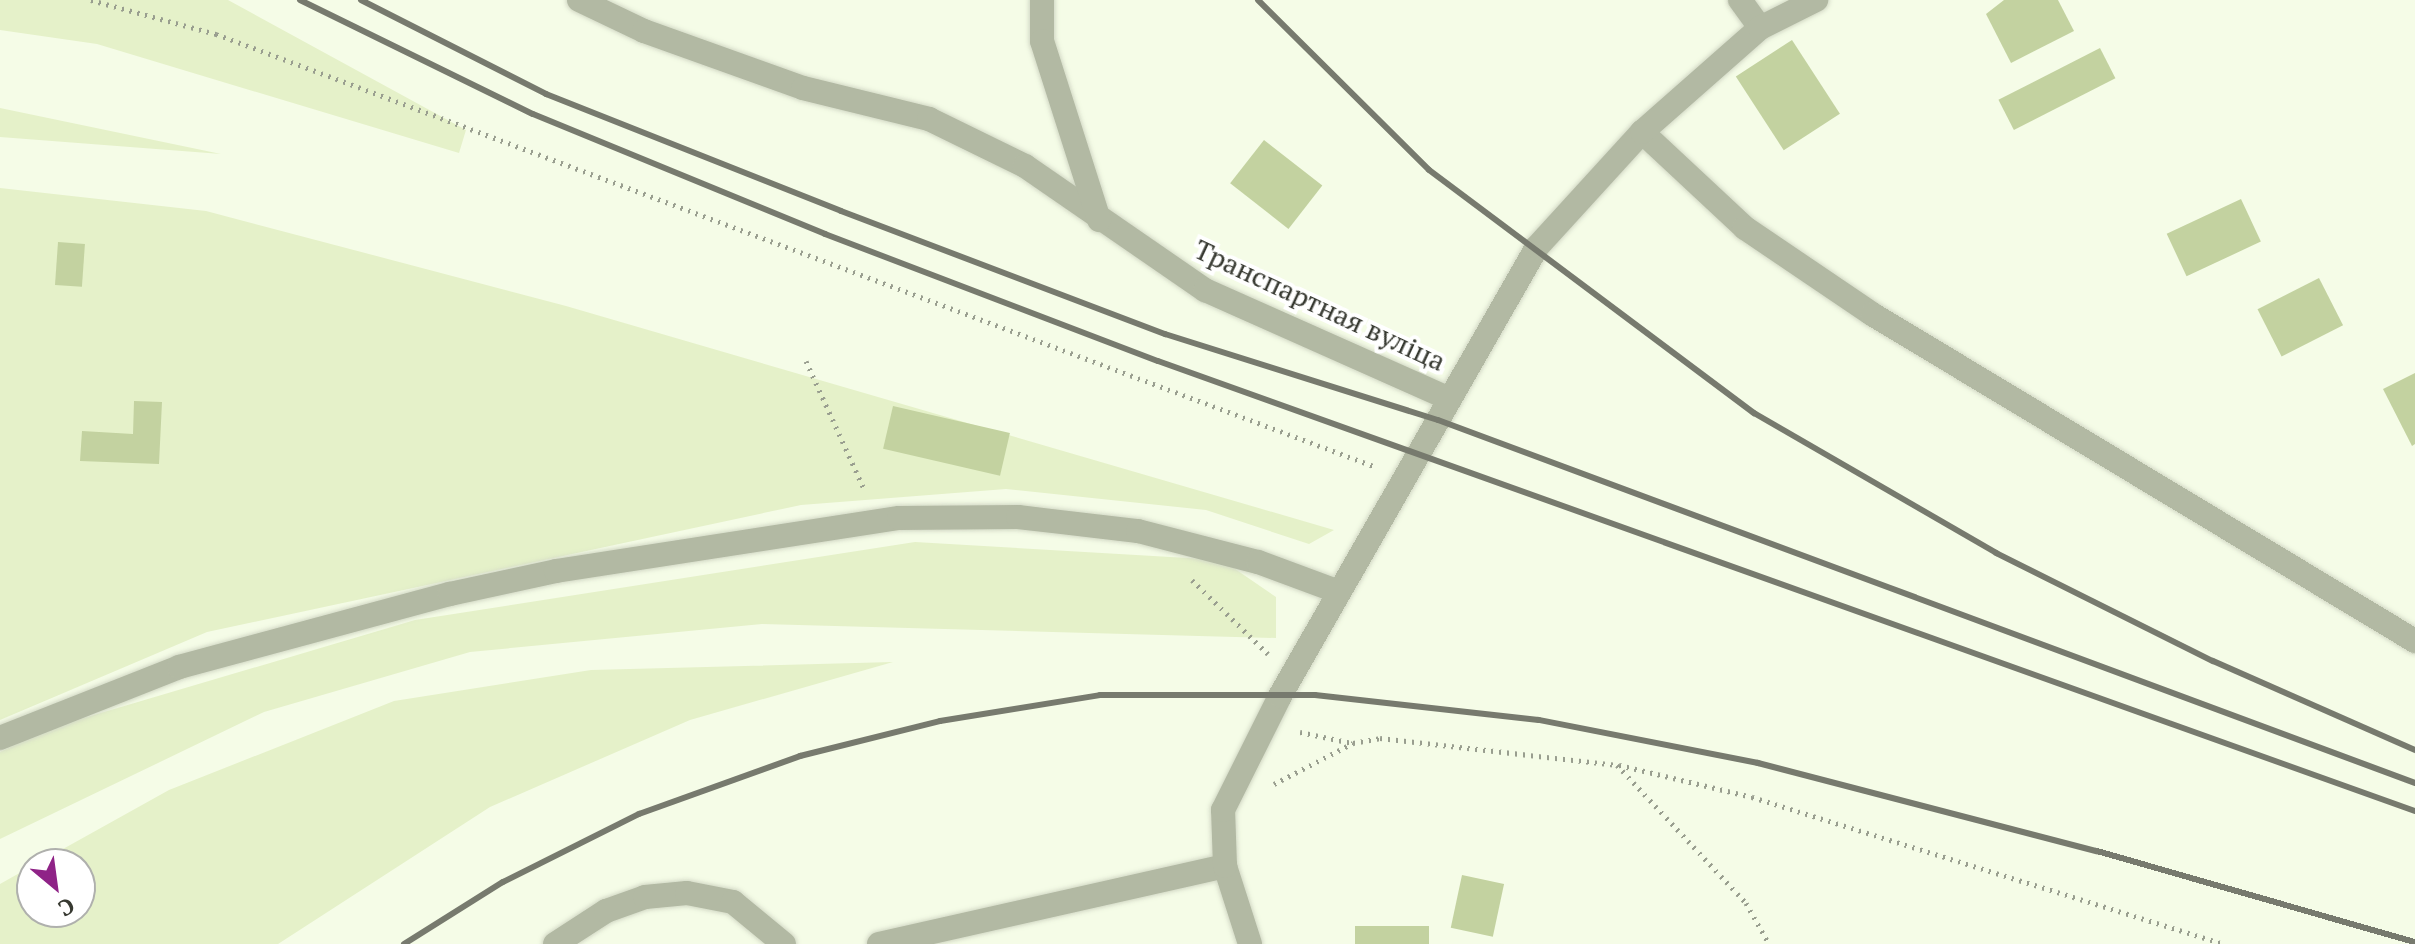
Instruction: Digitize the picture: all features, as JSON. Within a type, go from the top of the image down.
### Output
[{"type":"street","name":"Транспартная вуліца","points":[[579,0],[644,31],[803,88],[929,119],[1025,166],[1099,220],[1205,290],[1450,399]]},
{"type":"street","points":[[1042,0],[1042,41],[1099,220]]},
{"type":"street","points":[[1740,0],[1760,28]]},
{"type":"street","points":[[1250,944],[1225,866],[1223,810],[1291,675],[1537,247],[1642,132],[1760,28],[1816,0]]},
{"type":"street","points":[[1642,132],[1745,228],[1872,314],[2415,641]]},
{"type":"street","points":[[0,738],[179,667],[450,594],[556,571],[899,518],[1018,517],[1138,531],[1258,562],[1339,592]]},
{"type":"street","points":[[879,944],[1225,866]]},
{"type":"street","points":[[555,944],[606,911],[645,897],[687,893],[733,902],[784,944]]},
{"type":"path","points":[[91,0],[216,34],[1405,478]]},
{"type":"path","points":[[806,361],[864,489],[899,518]]},
{"type":"path","points":[[1180,570],[1291,675]]},
{"type":"path","points":[[1269,718],[1296,731],[1353,743]]},
{"type":"path","points":[[1223,810],[1353,743],[1380,738],[1617,765],[1785,807],[2223,944]]},
{"type":"path","points":[[1617,765],[1746,903],[1769,944]]},
{"type":"green space","points":[[0,0],[228,0],[466,130],[459,153],[97,44],[0,30]]},
{"type":"green space","points":[[0,108],[221,154],[0,137]]},
{"type":"green space","points":[[0,188],[206,211],[566,306],[1334,530],[1309,544],[1206,510],[1006,489],[801,505],[207,632],[0,720]]},
{"type":"green space","points":[[915,542],[1222,560],[1276,597],[1276,638],[762,624],[470,652],[264,712],[0,839],[0,752],[50,728],[415,620]]},
{"type":"green space","points":[[893,662],[690,720],[490,807],[278,944],[0,944],[0,884],[16,875],[16,928],[96,928],[96,848],[65,848],[169,790],[394,701],[591,670]]},
{"type":"building","points":[[2004,0],[2058,0],[2074,31],[2011,63],[1986,14]]},
{"type":"building","points":[[1792,40],[1840,114],[1784,150],[1736,76]]},
{"type":"building","points":[[2100,48],[2115,78],[2014,130],[1998,100]]},
{"type":"building","points":[[1264,140],[1322,186],[1288,229],[1230,183]]},
{"type":"building","points":[[2241,199],[2261,242],[2187,276],[2167,234]]},
{"type":"building","points":[[58,242],[85,244],[82,287],[55,285]]},
{"type":"building","points":[[2319,278],[2343,325],[2282,357],[2258,309]]},
{"type":"building","points":[[2415,373],[2415,444],[2412,446],[2383,389]]},
{"type":"building","points":[[134,401],[162,402],[159,464],[80,461],[82,431],[133,434]]},
{"type":"building","points":[[893,406],[1010,433],[1000,476],[883,449]]},
{"type":"building","points":[[1462,875],[1504,884],[1493,937],[1451,928]]},
{"type":"building","points":[[1355,926],[1429,926],[1429,944],[1355,944]]},
{"type":"railway","points":[[300,0],[533,114],[825,234],[1158,361],[2415,811]]},
{"type":"railway","points":[[361,0],[546,94],[841,211],[1165,334],[1438,420],[2415,783]]},
{"type":"railway","points":[[1258,0],[1429,170],[1754,413],[1996,553],[2213,661],[2415,750]]},
{"type":"railway","points":[[404,944],[503,882],[639,814],[800,756],[940,721],[1100,695],[1315,695],[1539,720],[1758,763],[2097,851],[2415,942]]}]
